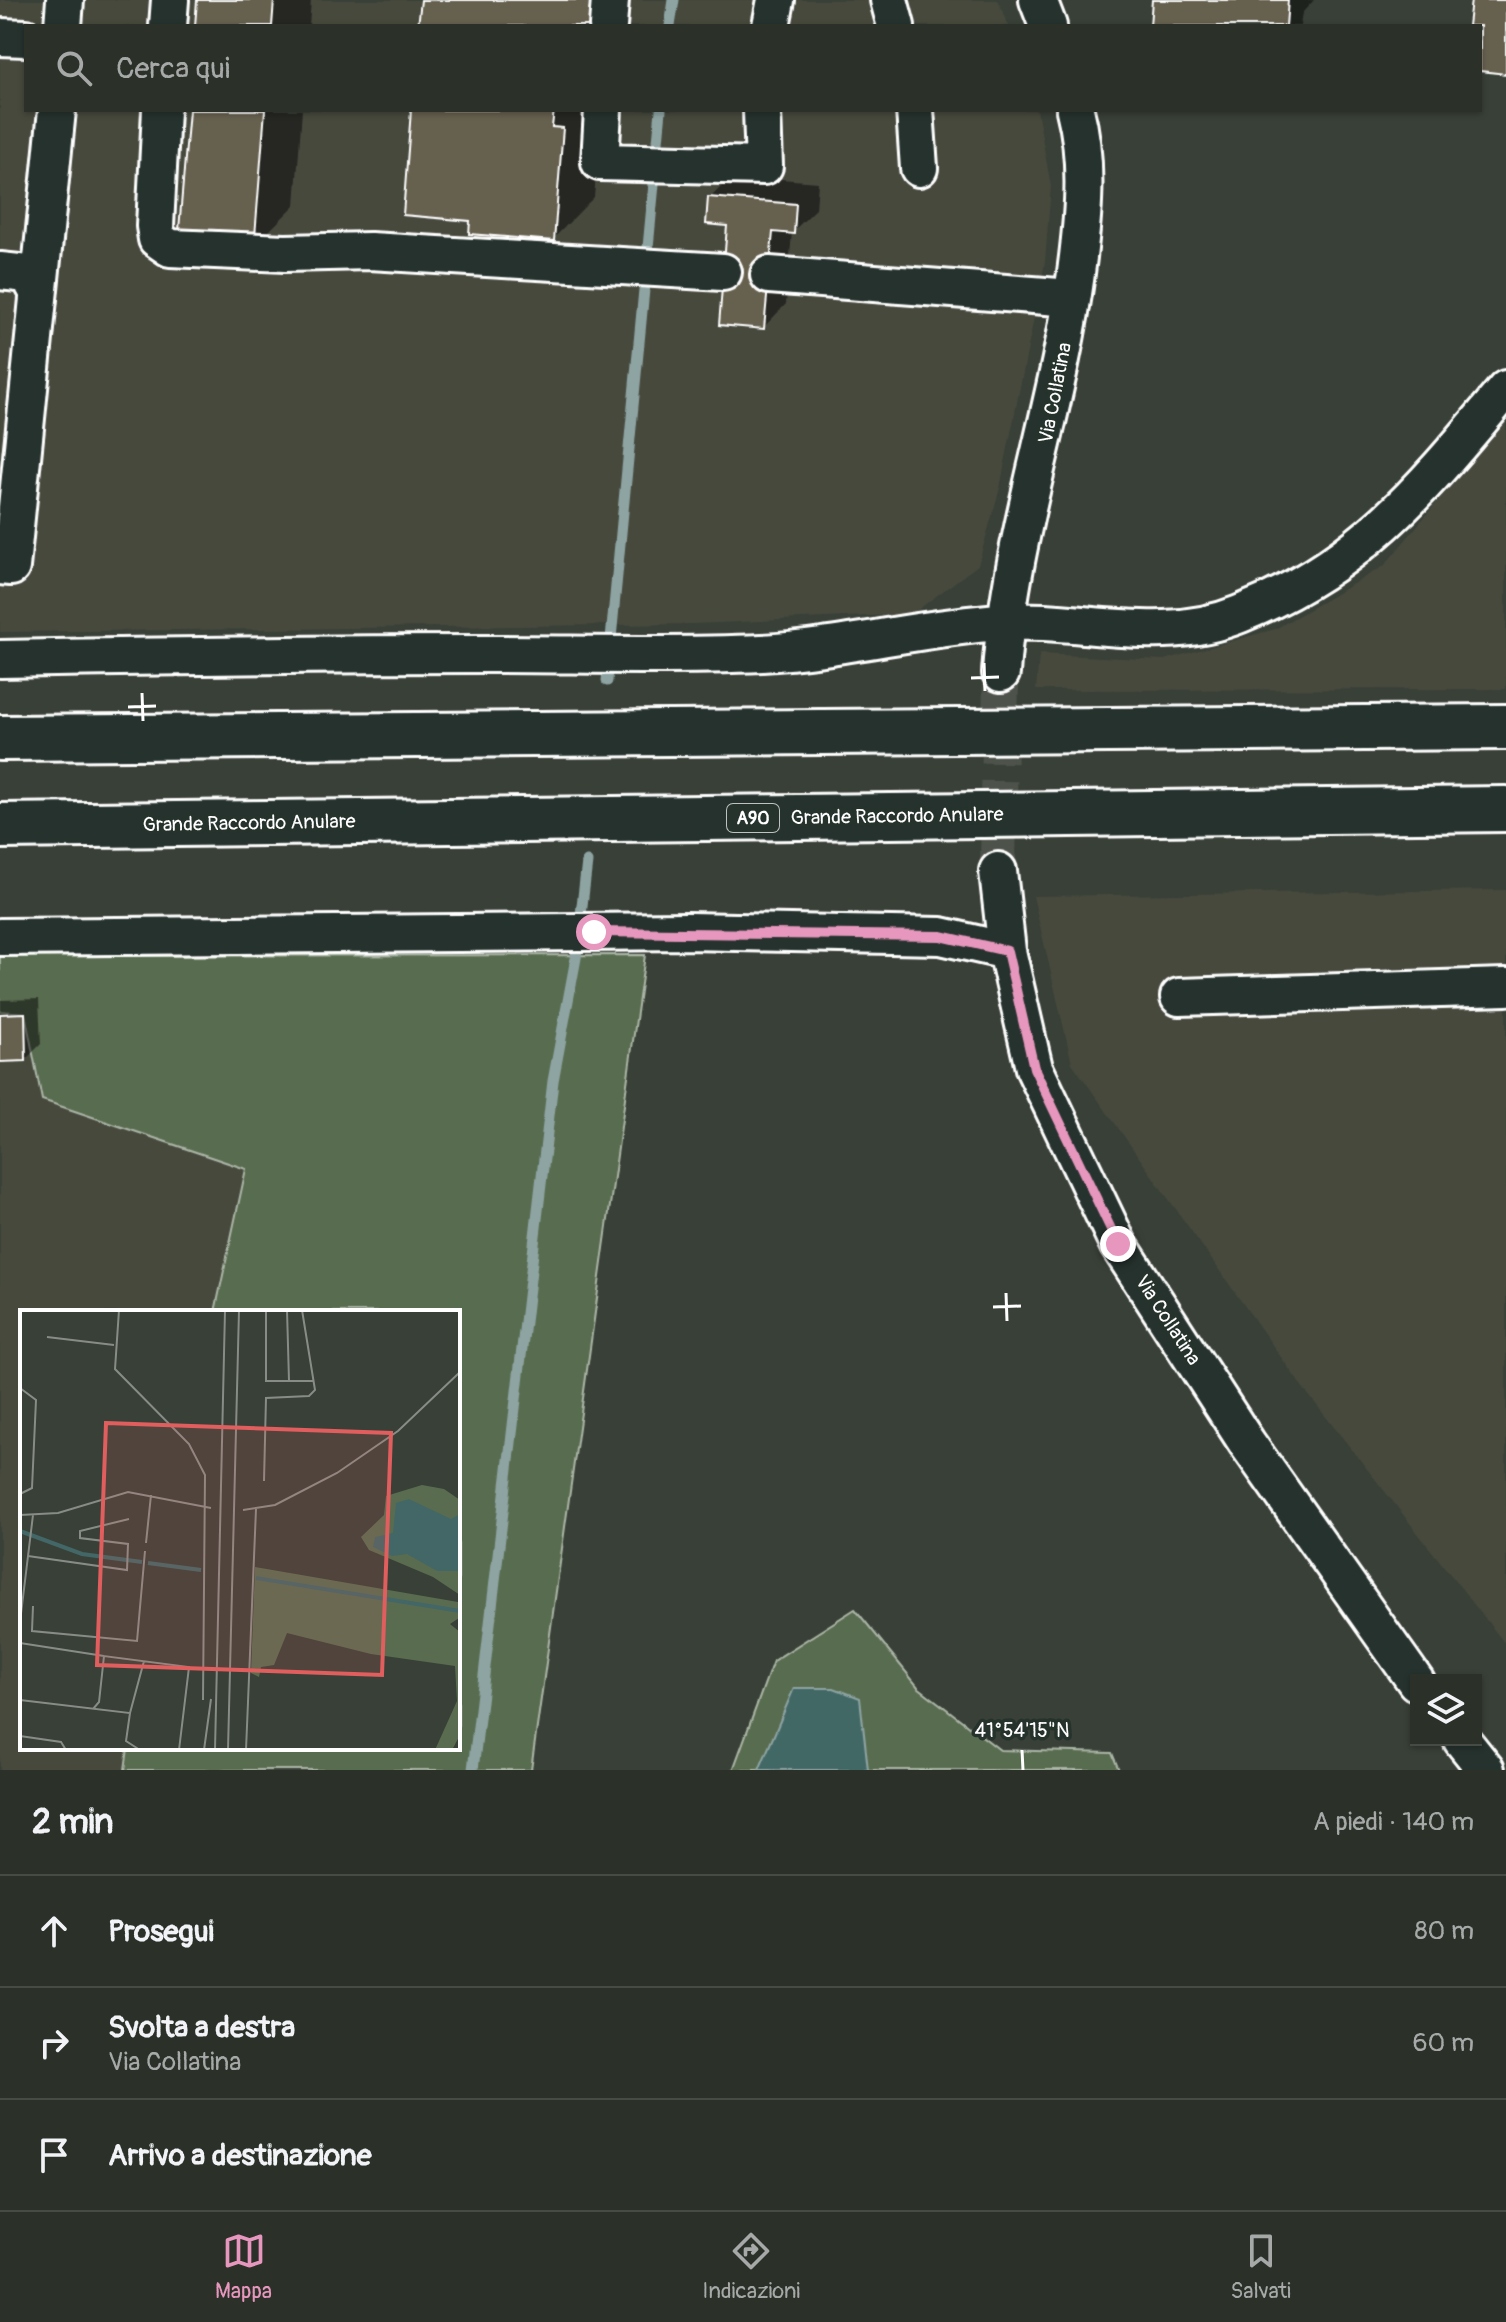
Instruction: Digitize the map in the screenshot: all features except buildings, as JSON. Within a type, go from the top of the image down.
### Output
[{"type":"highway","points":[[0,738],[1506,727]]},
{"type":"highway","name":"Grande Raccordo Anulare","points":[[0,826],[1506,809]]},
{"type":"street","points":[[63,24],[65,0]]},
{"type":"street","points":[[168,24],[170,0]]},
{"type":"street","points":[[608,24],[610,0]]},
{"type":"street","points":[[771,24],[776,0]]},
{"type":"street","points":[[889,0],[895,24]]},
{"type":"street","points":[[1038,0],[1047,24]]},
{"type":"street","points":[[0,37],[24,38]]},
{"type":"street","points":[[0,566],[11,567],[57,112]]},
{"type":"street","points":[[161,112],[155,226],[157,239],[170,248],[285,253],[370,251],[723,272]]},
{"type":"street","points":[[603,112],[600,162],[764,166],[762,112]]},
{"type":"street","points":[[915,112],[919,168]]},
{"type":"street","name":"Via Collatina","points":[[1001,673],[1004,622],[1059,380],[1072,298],[1083,178],[1075,112]]},
{"type":"street","points":[[0,271],[28,274],[38,292]]},
{"type":"street","points":[[769,275],[1072,298]]},
{"type":"street","points":[[0,659],[765,653],[1004,622],[1170,630],[1236,616],[1309,580],[1392,519],[1506,389]]},
{"type":"street","name":"Via Collatina","points":[[998,871],[1007,951],[1034,1068],[1118,1244],[1247,1443],[1410,1674]]},
{"type":"street","points":[[0,937],[579,932],[941,936],[1007,951]]},
{"type":"street","points":[[1179,997],[1506,987]]},
{"type":"street","points":[[1467,1746],[1486,1770]]},
{"type":"shaded area","points":[[0,0],[998,0],[1008,24],[24,24],[24,112],[1037,112],[1051,186],[1045,262],[1000,488],[978,565],[912,614],[694,624],[0,632]]},
{"type":"shaded area","points":[[1506,419],[1506,689],[1036,690],[1039,654],[1164,660],[1275,629],[1384,566]]},
{"type":"shaded area","points":[[1506,890],[1506,1645],[1300,1384],[1072,1063],[1033,896]]},
{"type":"shaded area","points":[[0,1011],[25,1013],[43,1100],[246,1168],[215,1310],[20,1310],[20,1750],[128,1750],[125,1770],[0,1770]]},
{"type":"green space","points":[[645,955],[531,1770],[125,1770],[128,1750],[460,1750],[460,1310],[215,1310],[246,1169],[42,1100],[25,1013],[0,1011],[0,956]]},
{"type":"green space","points":[[855,1609],[918,1687],[1000,1750],[1112,1753],[1119,1770],[733,1770],[773,1661]]},
{"type":"water","points":[[794,1688],[834,1688],[860,1698],[868,1770],[759,1770]]},
{"type":"waterway","points":[[670,24],[674,0]]},
{"type":"waterway","points":[[607,681],[661,112]]},
{"type":"waterway","points":[[473,1770],[553,1081],[576,958],[587,862]]},
{"type":"tunnel","points":[[998,871],[1001,673]]},
{"type":"route","points":[[594,932],[941,936],[1007,951],[1034,1068],[1058,1124],[1118,1244]]}]
